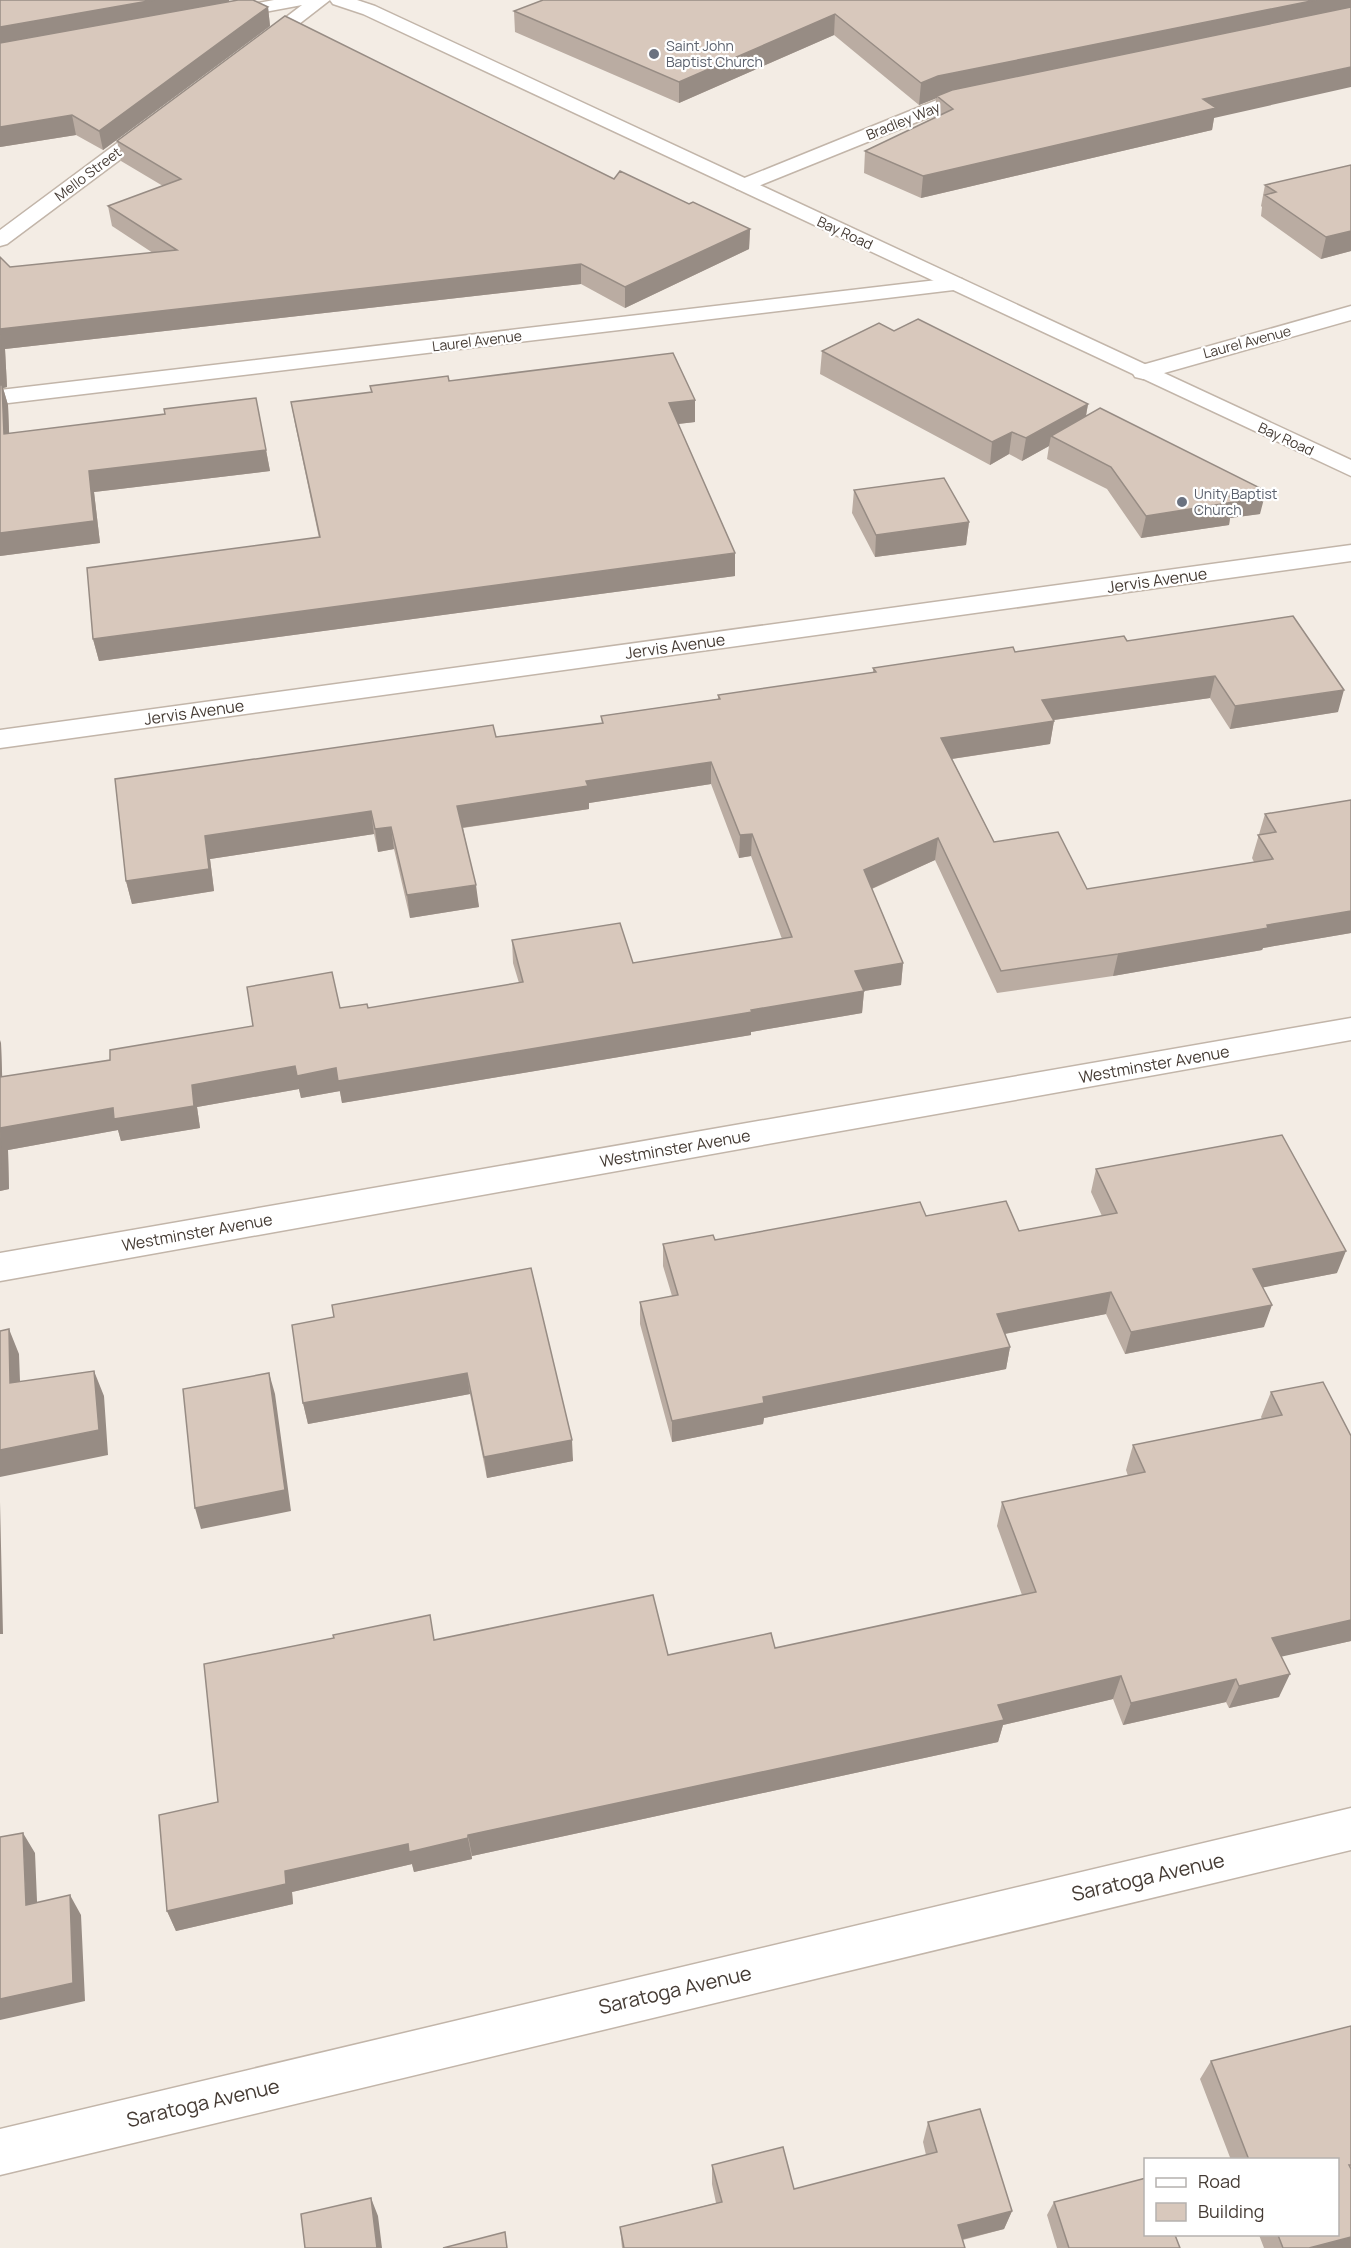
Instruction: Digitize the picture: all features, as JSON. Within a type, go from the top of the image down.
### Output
[{"type":"street","points":[[208,17],[303,0]]},
{"type":"street","points":[[245,57],[321,0]]},
{"type":"street","name":"Bay Road","points":[[339,0],[365,8],[1351,469]]},
{"type":"street","name":"Bradley Way","points":[[744,185],[944,104],[1002,92]]},
{"type":"street","name":"Mello Street","points":[[0,240],[170,113]]},
{"type":"street","name":"Laurel Avenue","points":[[0,397],[954,284]]},
{"type":"street","name":"Laurel Avenue","points":[[1143,372],[1351,313]]},
{"type":"street","name":"Jervis Avenue","points":[[0,739],[1351,553]]},
{"type":"street","name":"Westminster Avenue","points":[[0,1267],[1351,1029]]},
{"type":"street","name":"Saratoga Avenue","points":[[0,2152],[1351,1829]]},
{"type":"building","points":[[0,0],[154,0],[0,27]]},
{"type":"building","points":[[238,0],[253,0],[268,7],[99,131],[72,115],[0,127],[0,43]]},
{"type":"building","points":[[543,0],[1316,0],[938,76],[921,83],[835,14],[679,82],[514,11]]},
{"type":"building","points":[[1351,7],[1351,67],[1203,99],[1216,108],[923,176],[865,151],[953,109],[937,96],[952,90]]},
{"type":"building","points":[[285,16],[614,179],[620,171],[689,204],[693,202],[750,229],[625,287],[581,264],[0,329],[0,257],[10,267],[177,250],[108,206],[181,179],[117,141]]},
{"type":"building","points":[[1351,165],[1351,231],[1326,237],[1265,195],[1276,192],[1265,185]]},
{"type":"building","points":[[918,319],[1088,404],[1026,438],[1012,432],[992,442],[822,351],[879,323],[894,331]]},
{"type":"building","points":[[673,353],[695,400],[669,403],[735,553],[93,639],[87,568],[320,537],[291,402],[372,392],[370,386],[448,376],[449,381]]},
{"type":"building","points":[[2,384],[4,434],[165,414],[164,409],[256,398],[266,450],[89,471],[94,521],[0,533],[0,385]]},
{"type":"building","points":[[1100,408],[1266,491],[1229,496],[1234,502],[1146,516],[1111,467],[1051,436]]},
{"type":"building","points":[[944,478],[969,522],[876,535],[854,490]]},
{"type":"building","points":[[1293,616],[1344,690],[1235,706],[1215,676],[1042,700],[1054,721],[941,738],[994,842],[1058,832],[1087,889],[1273,859],[1258,835],[1276,832],[1265,814],[1351,800],[1351,911],[1118,954],[1001,971],[938,838],[864,870],[903,963],[855,971],[864,991],[751,1010],[752,1012],[338,1081],[336,1068],[297,1076],[295,1066],[192,1085],[194,1106],[114,1119],[113,1108],[0,1128],[0,1077],[110,1060],[110,1050],[253,1026],[247,987],[332,972],[340,1008],[367,1004],[368,1008],[523,982],[512,940],[620,923],[633,963],[792,937],[752,834],[740,835],[711,762],[586,781],[588,786],[457,806],[476,885],[407,895],[391,827],[375,829],[371,811],[205,836],[209,869],[126,881],[115,779],[493,725],[496,737],[603,723],[601,716],[720,699],[718,695],[876,672],[873,668],[1013,647],[1015,652],[1124,636],[1127,641]]},
{"type":"building","points":[[1282,1135],[1346,1251],[1253,1269],[1272,1305],[1131,1332],[1111,1292],[997,1314],[1010,1347],[763,1397],[764,1403],[672,1421],[640,1302],[678,1295],[663,1244],[713,1235],[715,1240],[920,1202],[926,1216],[1006,1201],[1019,1231],[1117,1213],[1096,1169]]},
{"type":"building","points":[[531,1268],[572,1440],[484,1457],[467,1373],[303,1403],[292,1325],[334,1317],[332,1305]]},
{"type":"building","points":[[9,1329],[10,1383],[94,1371],[99,1430],[0,1450],[0,1331]]},
{"type":"building","points":[[269,1373],[285,1490],[195,1508],[183,1389]]},
{"type":"building","points":[[1323,1382],[1351,1436],[1351,1620],[1272,1638],[1290,1674],[1239,1686],[1236,1679],[1131,1703],[1121,1676],[998,1705],[1004,1720],[468,1835],[468,1838],[409,1852],[408,1844],[285,1871],[286,1884],[167,1911],[159,1815],[218,1802],[204,1664],[334,1638],[333,1635],[430,1615],[434,1640],[653,1595],[668,1655],[771,1633],[775,1648],[1036,1592],[1002,1502],[1145,1472],[1133,1445],[1282,1415],[1271,1392]]},
{"type":"building","points":[[23,1833],[26,1905],[70,1895],[73,1983],[0,1999],[0,1837]]},
{"type":"building","points":[[1351,2026],[1351,2165],[1349,2165],[1351,2169],[1351,2237],[1309,2248],[1283,2248],[1278,2236],[1339,2236],[1339,2158],[1248,2158],[1211,2061]]},
{"type":"building","points":[[980,2109],[1012,2211],[958,2225],[965,2248],[624,2248],[620,2227],[722,2202],[712,2165],[783,2147],[794,2189],[937,2152],[928,2122]]},
{"type":"building","points":[[1144,2179],[1144,2236],[1175,2236],[1180,2248],[1069,2248],[1054,2202]]},
{"type":"building","points":[[371,2198],[377,2248],[305,2248],[301,2214]]},
{"type":"building","points":[[505,2232],[507,2248],[443,2248]]},
{"type":"place","name":"Saint John Baptist Church","points":[[654,54]]},
{"type":"place","name":"Unity Baptist Church","points":[[1182,502]]}]
